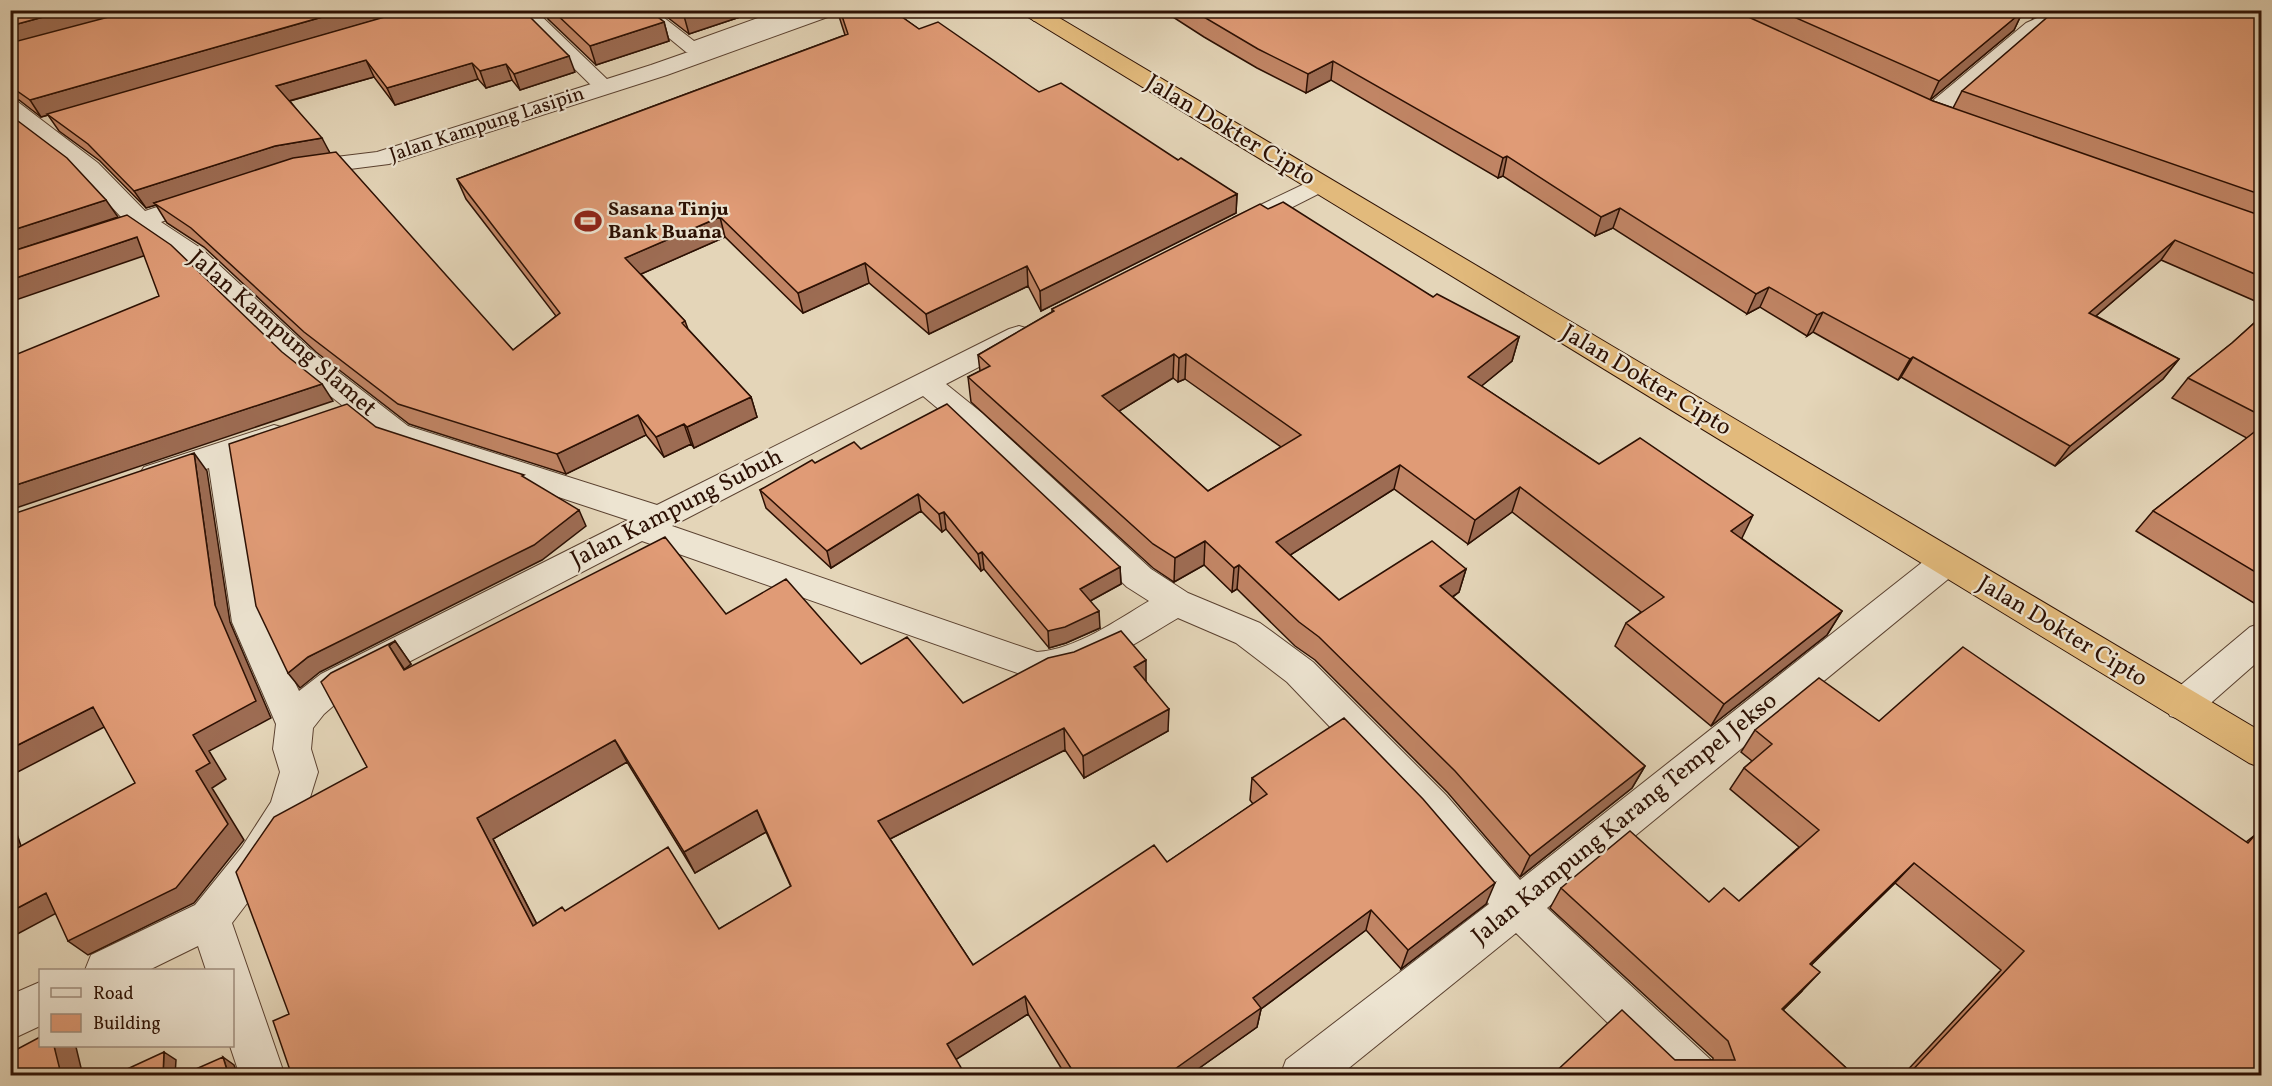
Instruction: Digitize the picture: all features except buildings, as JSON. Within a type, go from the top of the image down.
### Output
[{"type":"highway","name":"Jalan Dokter Cipto","points":[[1042,13],[1319,184],[2262,752]]},
{"type":"street","name":"Jalan Kampung Lasipin","points":[[283,174],[310,166],[380,159],[604,87],[829,10]]},
{"type":"street","points":[[1911,103],[1943,117],[2033,27],[2075,10]]},
{"type":"street","points":[[2012,19],[2033,27]]},
{"type":"street","name":"Jalan Kampung Slamet","points":[[10,106],[50,123],[122,205],[193,255],[305,361],[397,433],[650,523],[1037,666],[1045,667],[1066,662],[1176,602]]},
{"type":"street","points":[[1220,234],[1319,184]]},
{"type":"street","points":[[10,264],[228,192]]},
{"type":"street","name":"Jalan Kampung Subuh","points":[[295,724],[311,703],[334,684],[1041,324]]},
{"type":"street","points":[[925,383],[971,420],[1139,578],[1176,602],[1248,633],[1300,672],[1432,807],[1517,907],[1695,1076]]},
{"type":"street","points":[[329,416],[361,405]]},
{"type":"street","points":[[127,484],[297,427]]},
{"type":"street","points":[[108,969],[210,919],[256,860],[289,808],[299,772],[292,749],[295,724],[249,622],[222,452]]},
{"type":"street","name":"Jalan Kampung Karang Tempel Jekso","points":[[1302,1076],[1517,907],[1946,562]]},
{"type":"street","points":[[2183,705],[2262,637]]},
{"type":"street","points":[[210,919],[228,969]]},
{"type":"street","points":[[234,992],[262,1076]]},
{"type":"street","points":[[10,1018],[39,1004]]},
{"type":"lane","points":[[643,10],[692,48],[798,10]]},
{"type":"lane","points":[[528,13],[604,87]]},
{"type":"place","name":"Sasana Tinju Bank Buana","points":[[588,221]]}]
